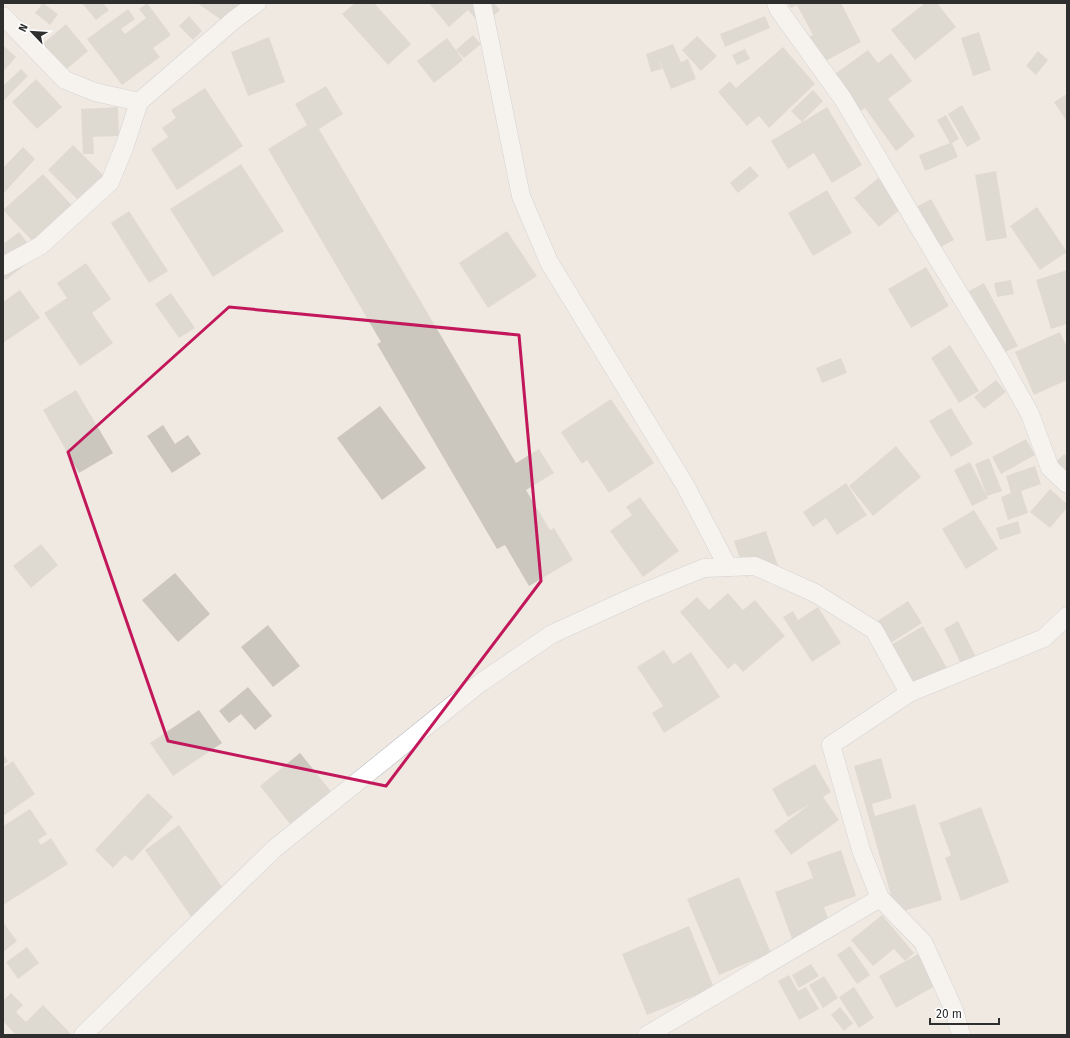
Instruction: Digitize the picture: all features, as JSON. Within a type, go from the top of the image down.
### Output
[{"type":"street","points":[[3,266],[40,246],[110,182],[125,145],[139,102],[235,19],[256,3]]},
{"type":"street","points":[[482,3],[521,196],[548,262],[685,484],[728,568]]},
{"type":"street","points":[[776,3],[779,10],[843,99],[930,246],[1005,368],[1030,414],[1050,468],[1067,484]]},
{"type":"street","points":[[3,16],[65,80],[95,92],[139,102]]},
{"type":"street","points":[[83,1035],[274,849],[480,683],[552,634],[642,593],[704,568],[754,566],[815,593],[874,630],[909,693]]},
{"type":"street","points":[[962,1035],[954,1010],[923,942],[880,898],[860,850],[832,745],[909,693],[1044,638],[1067,616]]},
{"type":"street","points":[[647,1035],[880,898]]},
{"type":"highlighted area","points":[[229,307],[519,335],[541,581],[386,786],[168,741],[68,452]]},
{"type":"building","points":[[43,3],[58,14],[50,25],[35,13]]},
{"type":"building","points":[[82,3],[103,3],[109,10],[96,20]]},
{"type":"building","points":[[147,3],[171,35],[153,48],[160,57],[122,85],[87,39],[128,9],[135,19],[121,29],[125,34],[146,18],[139,9]]},
{"type":"building","points":[[197,3],[244,3],[229,25]]},
{"type":"building","points":[[355,3],[374,3],[411,44],[388,65],[342,14]]},
{"type":"building","points":[[429,3],[494,3],[500,10],[482,26],[468,10],[449,27]]},
{"type":"building","points":[[788,3],[841,3],[861,42],[818,65],[804,39],[813,35],[797,5],[791,8]]},
{"type":"building","points":[[925,3],[937,3],[956,27],[915,60],[891,30]]},
{"type":"building","points":[[189,16],[202,31],[193,40],[179,26]]},
{"type":"building","points":[[765,16],[770,28],[725,47],[720,34]]},
{"type":"building","points":[[66,24],[88,51],[61,74],[38,48]]},
{"type":"building","points":[[979,32],[991,70],[973,76],[961,38]]},
{"type":"building","points":[[473,35],[481,44],[464,58],[456,50]]},
{"type":"building","points":[[697,36],[717,56],[701,71],[682,50]]},
{"type":"building","points":[[269,37],[285,82],[248,96],[231,52]]},
{"type":"building","points":[[447,38],[463,60],[434,83],[417,61]]},
{"type":"building","points":[[673,44],[681,62],[688,59],[696,79],[671,89],[659,59],[662,69],[651,72],[646,54]]},
{"type":"building","points":[[4,46],[16,57],[3,72],[3,47]]},
{"type":"building","points":[[783,47],[815,84],[769,128],[759,116],[747,126],[718,92],[730,81],[736,88]]},
{"type":"building","points":[[745,49],[750,59],[737,65],[732,55]]},
{"type":"building","points":[[868,50],[878,63],[891,53],[912,81],[888,99],[915,136],[896,151],[865,108],[859,112],[832,76]]},
{"type":"building","points":[[1038,51],[1048,60],[1036,75],[1026,66]]},
{"type":"building","points":[[21,69],[28,76],[3,101],[3,86]]},
{"type":"building","points":[[36,79],[62,107],[37,129],[12,102]]},
{"type":"building","points":[[326,86],[343,114],[319,129],[516,463],[539,449],[554,473],[526,490],[550,530],[554,528],[573,560],[529,586],[505,545],[497,549],[377,344],[381,342],[268,149],[307,125],[295,104]]},
{"type":"building","points":[[205,88],[243,146],[177,190],[151,149],[168,137],[162,128],[176,118],[171,110]]},
{"type":"building","points":[[813,90],[823,101],[802,122],[791,111]]},
{"type":"building","points":[[1067,94],[1067,122],[1054,102]]},
{"type":"building","points":[[962,105],[981,139],[967,147],[948,114]]},
{"type":"building","points":[[118,107],[119,136],[93,137],[94,154],[83,154],[81,109]]},
{"type":"building","points":[[827,107],[862,165],[832,183],[814,153],[788,169],[771,141]]},
{"type":"building","points":[[946,115],[959,139],[952,143],[958,157],[925,171],[919,155],[950,143],[937,120]]},
{"type":"building","points":[[73,145],[105,177],[80,202],[48,170]]},
{"type":"building","points":[[23,147],[35,159],[3,194],[3,168]]},
{"type":"building","points":[[241,164],[284,231],[213,277],[170,209]]},
{"type":"building","points":[[750,166],[759,176],[738,193],[730,183]]},
{"type":"building","points":[[996,171],[1007,238],[986,241],[975,175]]},
{"type":"building","points":[[43,174],[77,211],[38,247],[3,210]]},
{"type":"building","points":[[878,178],[903,207],[879,227],[854,198]]},
{"type":"building","points":[[827,190],[852,233],[813,256],[788,213]]},
{"type":"building","points":[[931,199],[954,240],[939,248],[916,207]]},
{"type":"building","points":[[1037,207],[1067,252],[1040,270],[1010,226]]},
{"type":"building","points":[[129,211],[168,271],[149,283],[111,223]]},
{"type":"building","points":[[507,231],[537,276],[488,308],[459,263]]},
{"type":"building","points":[[19,232],[37,255],[6,280],[3,277],[3,244]]},
{"type":"building","points":[[86,263],[111,299],[92,313],[113,343],[80,366],[44,313],[67,298],[57,283]]},
{"type":"building","points":[[926,267],[949,306],[911,328],[888,289]]},
{"type":"building","points":[[1067,270],[1067,324],[1051,329],[1036,280]]},
{"type":"building","points":[[1011,280],[1014,294],[997,297],[994,283]]},
{"type":"building","points":[[984,283],[1018,346],[1003,353],[969,291]]},
{"type":"building","points":[[20,290],[40,318],[3,343],[3,302]]},
{"type":"building","points":[[171,293],[195,328],[179,338],[155,304]]},
{"type":"building","points":[[1060,332],[1067,347],[1067,380],[1034,395],[1015,352]]},
{"type":"building","points":[[950,345],[979,391],[959,403],[931,358]]},
{"type":"building","points":[[841,358],[847,373],[822,383],[816,368]]},
{"type":"building","points":[[996,380],[1006,392],[984,409],[974,397]]},
{"type":"building","points":[[76,390],[113,453],[79,473],[43,410]]},
{"type":"building","points":[[611,399],[654,463],[609,493],[587,460],[582,464],[561,432]]},
{"type":"building","points":[[380,406],[426,468],[382,500],[337,438]]},
{"type":"building","points":[[951,408],[973,444],[951,457],[929,421]]},
{"type":"building","points":[[163,425],[175,444],[188,435],[201,454],[172,473],[147,436]]},
{"type":"building","points":[[1026,439],[1035,455],[1001,474],[992,457]]},
{"type":"building","points":[[896,446],[921,477],[873,516],[849,486]]},
{"type":"building","points":[[1064,454],[1067,456],[1067,479],[1053,465]]},
{"type":"building","points":[[989,458],[1002,491],[987,496],[975,464]]},
{"type":"building","points":[[970,462],[988,498],[972,506],[954,470]]},
{"type":"building","points":[[1035,466],[1041,484],[1021,491],[1028,513],[1008,520],[1001,497],[1011,493],[1006,476]]},
{"type":"building","points":[[846,483],[867,515],[837,535],[826,518],[813,527],[803,512]]},
{"type":"building","points":[[1050,489],[1067,504],[1067,508],[1050,528],[1030,512]]},
{"type":"building","points":[[640,497],[679,551],[643,577],[610,531],[632,515],[626,507]]},
{"type":"building","points":[[974,510],[998,549],[966,569],[942,529]]},
{"type":"building","points":[[1018,521],[1021,533],[1000,540],[996,528]]},
{"type":"building","points":[[766,531],[778,566],[746,577],[734,541]]},
{"type":"building","points":[[41,544],[58,565],[31,588],[13,566]]},
{"type":"building","points":[[175,573],[210,614],[178,642],[142,600]]},
{"type":"building","points":[[728,593],[743,610],[755,600],[785,636],[743,672],[735,663],[728,669],[680,612],[697,597],[709,610]]},
{"type":"building","points":[[908,601],[922,623],[886,646],[873,624]]},
{"type":"building","points":[[818,607],[841,643],[812,662],[783,617],[793,611],[798,620]]},
{"type":"building","points":[[958,621],[978,661],[963,668],[944,629]]},
{"type":"building","points":[[268,625],[300,666],[273,687],[241,647]]},
{"type":"building","points":[[923,626],[947,668],[915,687],[891,645]]},
{"type":"building","points":[[664,650],[673,664],[691,652],[720,697],[664,733],[652,713],[663,706],[637,667]]},
{"type":"building","points":[[248,687],[272,716],[255,730],[241,714],[229,723],[219,711]]},
{"type":"building","points":[[199,710],[222,743],[173,776],[150,743]]},
{"type":"building","points":[[3,753],[8,762],[3,764]]},
{"type":"building","points":[[300,753],[338,800],[297,833],[260,786]]},
{"type":"building","points":[[881,758],[892,798],[872,804],[875,816],[915,804],[942,900],[896,913],[854,766]]},
{"type":"building","points":[[13,761],[35,794],[3,816],[3,768]]},
{"type":"building","points":[[815,764],[831,792],[823,797],[839,820],[791,855],[774,831],[810,804],[788,817],[772,789]]},
{"type":"building","points":[[148,793],[173,817],[132,861],[125,855],[113,868],[95,850]]},
{"type":"building","points":[[981,807],[1009,882],[961,901],[945,858],[951,855],[939,823]]},
{"type":"building","points":[[30,809],[47,834],[38,840],[41,845],[51,838],[68,864],[3,905],[3,826]]},
{"type":"building","points":[[179,825],[229,897],[194,921],[145,850]]},
{"type":"building","points":[[841,850],[856,896],[824,907],[830,925],[792,939],[775,892],[813,878],[807,862]]},
{"type":"building","points":[[739,877],[771,953],[719,975],[687,899]]},
{"type":"building","points":[[882,915],[914,953],[905,961],[894,949],[873,966],[851,940]]},
{"type":"building","points":[[3,922],[17,941],[3,952]]},
{"type":"building","points":[[689,926],[714,988],[647,1015],[622,954]]},
{"type":"building","points":[[850,946],[870,975],[857,984],[837,955]]},
{"type":"building","points":[[27,947],[39,963],[18,979],[6,962]]},
{"type":"building","points":[[920,953],[937,985],[896,1008],[879,976]]},
{"type":"building","points":[[811,964],[819,976],[799,988],[792,975]]},
{"type":"building","points":[[789,975],[798,991],[806,987],[819,1009],[799,1020],[778,981]]},
{"type":"building","points":[[824,976],[838,998],[823,1008],[809,985]]},
{"type":"building","points":[[854,987],[874,1018],[859,1028],[839,997]]},
{"type":"building","points":[[11,993],[23,1005],[16,1012],[26,1022],[43,1005],[72,1035],[16,1035],[3,1021],[3,1001]]},
{"type":"building","points":[[840,1007],[853,1023],[844,1031],[831,1015]]}]
